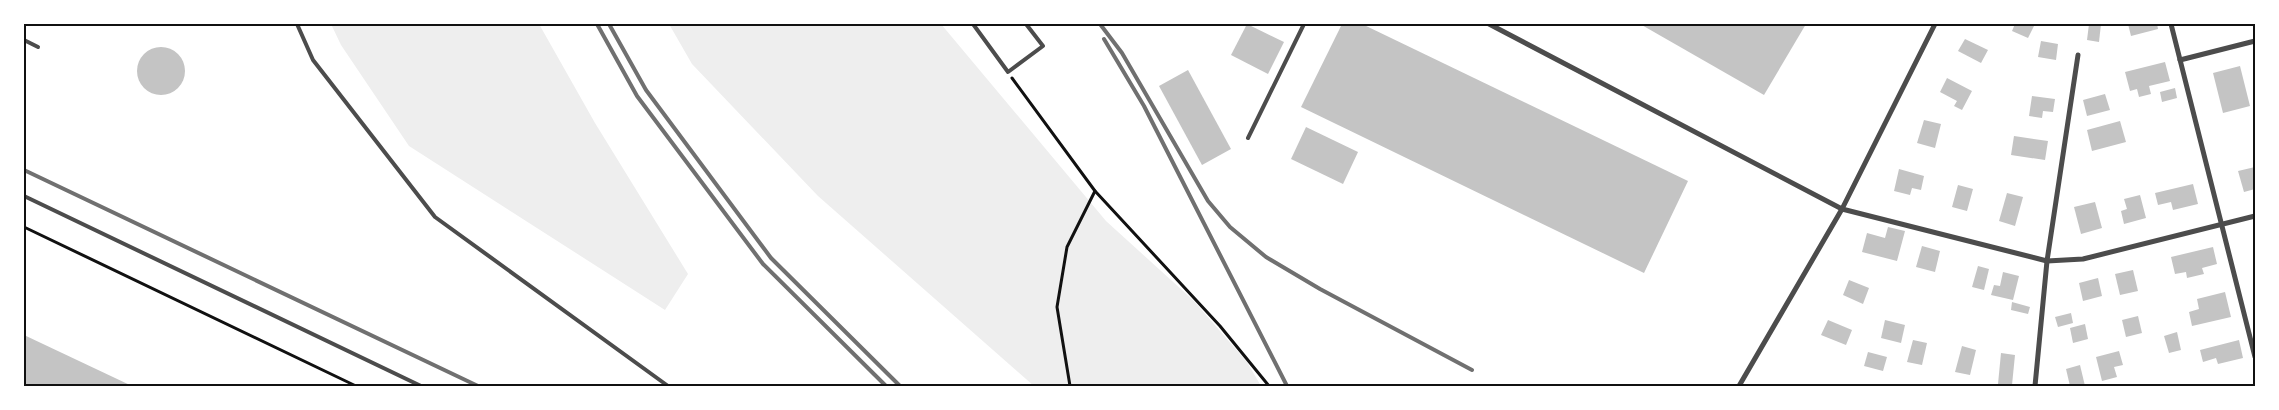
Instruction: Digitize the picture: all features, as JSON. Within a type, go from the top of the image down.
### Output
[{"type":"street","points":[[1490,24],[1842,209],[2047,261],[2083,260],[2255,216]]},
{"type":"street","points":[[1739,386],[1842,209],[1935,24]]},
{"type":"street","points":[[2171,24],[2255,357]]},
{"type":"street","points":[[2180,60],[2255,41]]},
{"type":"street","points":[[2035,386],[2047,261],[2078,55]]},
{"type":"lane","points":[[297,24],[313,60],[435,217],[668,386]]},
{"type":"lane","points":[[973,24],[1008,72],[1043,46],[1026,24]]},
{"type":"lane","points":[[1248,138],[1304,24]]},
{"type":"lane","points":[[24,40],[38,47]]},
{"type":"lane","points":[[24,196],[420,386]]},
{"type":"path","points":[[1008,72],[1095,191],[1220,326],[1269,386]]},
{"type":"path","points":[[1070,386],[1057,307],[1067,247],[1095,191]]},
{"type":"path","points":[[24,227],[356,386]]},
{"type":"shaded area","points":[[331,24],[539,24],[595,123],[688,274],[665,310],[409,146],[341,45]]},
{"type":"shaded area","points":[[669,24],[941,24],[1106,221],[1193,300],[1247,362],[1261,386],[1034,386],[818,196],[692,64]]},
{"type":"building","points":[[1247,24],[1284,42],[1268,74],[1231,55]]},
{"type":"building","points":[[1342,24],[1362,24],[1688,181],[1644,273],[1301,107]]},
{"type":"building","points":[[1640,24],[1806,24],[1764,95]]},
{"type":"building","points":[[2015,24],[2035,24],[2028,38],[2012,31]]},
{"type":"building","points":[[2089,24],[2101,24],[2099,42],[2087,40]]},
{"type":"building","points":[[2128,24],[2157,24],[2158,29],[2131,36]]},
{"type":"building","points":[[1965,39],[1988,50],[1981,63],[1958,51]]},
{"type":"building","points":[[2041,41],[2058,44],[2056,60],[2038,57]]},
{"type":"building","points":[[156,47],[166,47],[175,51],[181,57],[184,62],[184,80],[175,91],[166,95],[156,95],[147,91],[141,85],[137,76],[137,66],[141,57],[147,51]]},
{"type":"building","points":[[2165,62],[2170,81],[2149,86],[2151,94],[2139,97],[2137,89],[2130,91],[2125,72]]},
{"type":"building","points":[[2240,66],[2250,106],[2223,113],[2213,73]]},
{"type":"building","points":[[1188,70],[1231,149],[1202,165],[1159,86]]},
{"type":"building","points":[[1947,78],[1972,91],[1962,110],[1954,106],[1957,101],[1940,92]]},
{"type":"building","points":[[2175,88],[2177,98],[2162,102],[2160,92]]},
{"type":"building","points":[[2105,94],[2110,110],[2087,116],[2083,100]]},
{"type":"building","points":[[2032,96],[2055,99],[2053,112],[2043,111],[2042,118],[2029,116]]},
{"type":"building","points":[[1924,120],[1941,124],[1935,148],[1917,143]]},
{"type":"building","points":[[2120,121],[2126,142],[2092,151],[2087,130]]},
{"type":"building","points":[[1306,127],[1358,152],[1343,184],[1291,159]]},
{"type":"building","points":[[2014,136],[2048,141],[2045,160],[2011,155]]},
{"type":"building","points":[[2255,167],[2255,189],[2244,192],[2238,171]]},
{"type":"building","points":[[1899,169],[1924,176],[1921,190],[1912,188],[1910,195],[1894,191]]},
{"type":"building","points":[[2193,184],[2198,204],[2173,210],[2171,202],[2158,205],[2155,193]]},
{"type":"building","points":[[1958,185],[1973,189],[1967,211],[1952,207]]},
{"type":"building","points":[[2007,193],[2023,197],[2015,226],[1999,221]]},
{"type":"building","points":[[2140,195],[2146,218],[2124,224],[2121,211],[2127,209],[2124,199]]},
{"type":"building","points":[[2095,202],[2102,228],[2081,234],[2074,207]]},
{"type":"building","points":[[1888,227],[1905,231],[1897,261],[1862,252],[1867,233],[1885,238]]},
{"type":"building","points":[[1922,246],[1940,251],[1935,272],[1916,267]]},
{"type":"building","points":[[2213,247],[2217,264],[2202,268],[2204,274],[2187,278],[2186,272],[2175,274],[2171,257]]},
{"type":"building","points":[[1978,266],[1989,269],[1984,290],[1972,287]]},
{"type":"building","points":[[2133,270],[2138,291],[2120,295],[2115,274]]},
{"type":"building","points":[[2003,272],[2019,276],[2013,300],[1991,295],[1994,285],[2000,286]]},
{"type":"building","points":[[2098,278],[2102,296],[2083,301],[2079,283]]},
{"type":"building","points":[[1849,280],[1869,288],[1863,304],[1843,295]]},
{"type":"building","points":[[2225,292],[2231,317],[2192,326],[2189,312],[2199,309],[2197,299]]},
{"type":"building","points":[[2012,302],[2030,307],[2028,314],[2011,310]]},
{"type":"building","points":[[2071,313],[2073,323],[2058,327],[2055,317]]},
{"type":"building","points":[[2138,316],[2142,333],[2126,337],[2122,320]]},
{"type":"building","points":[[1828,320],[1852,330],[1846,345],[1821,335]]},
{"type":"building","points":[[1885,320],[1905,325],[1901,343],[1881,338]]},
{"type":"building","points":[[2085,324],[2088,339],[2073,343],[2070,328]]},
{"type":"building","points":[[2177,332],[2181,350],[2169,353],[2164,336]]},
{"type":"building","points":[[24,335],[132,386],[24,386]]},
{"type":"building","points":[[1913,340],[1927,343],[1922,365],[1907,362]]},
{"type":"building","points":[[2239,340],[2243,358],[2218,364],[2216,358],[2203,362],[2200,350]]},
{"type":"building","points":[[1962,346],[1976,350],[1970,375],[1955,372]]},
{"type":"building","points":[[2119,351],[2123,365],[2114,367],[2117,377],[2102,381],[2096,357]]},
{"type":"building","points":[[1868,352],[1887,357],[1883,371],[1864,366]]},
{"type":"building","points":[[2001,353],[2015,355],[2012,385],[1998,384]]},
{"type":"building","points":[[2080,365],[2085,386],[2070,386],[2066,369]]},
{"type":"railway","points":[[597,24],[637,96],[763,264],[886,386]]},
{"type":"railway","points":[[609,24],[646,90],[771,258],[900,386]]},
{"type":"railway","points":[[1100,24],[1122,53],[1208,201],[1230,227],[1266,257],[1320,289],[1472,370]]},
{"type":"railway","points":[[1104,39],[1144,106],[1287,386]]},
{"type":"railway","points":[[24,170],[478,386]]}]
